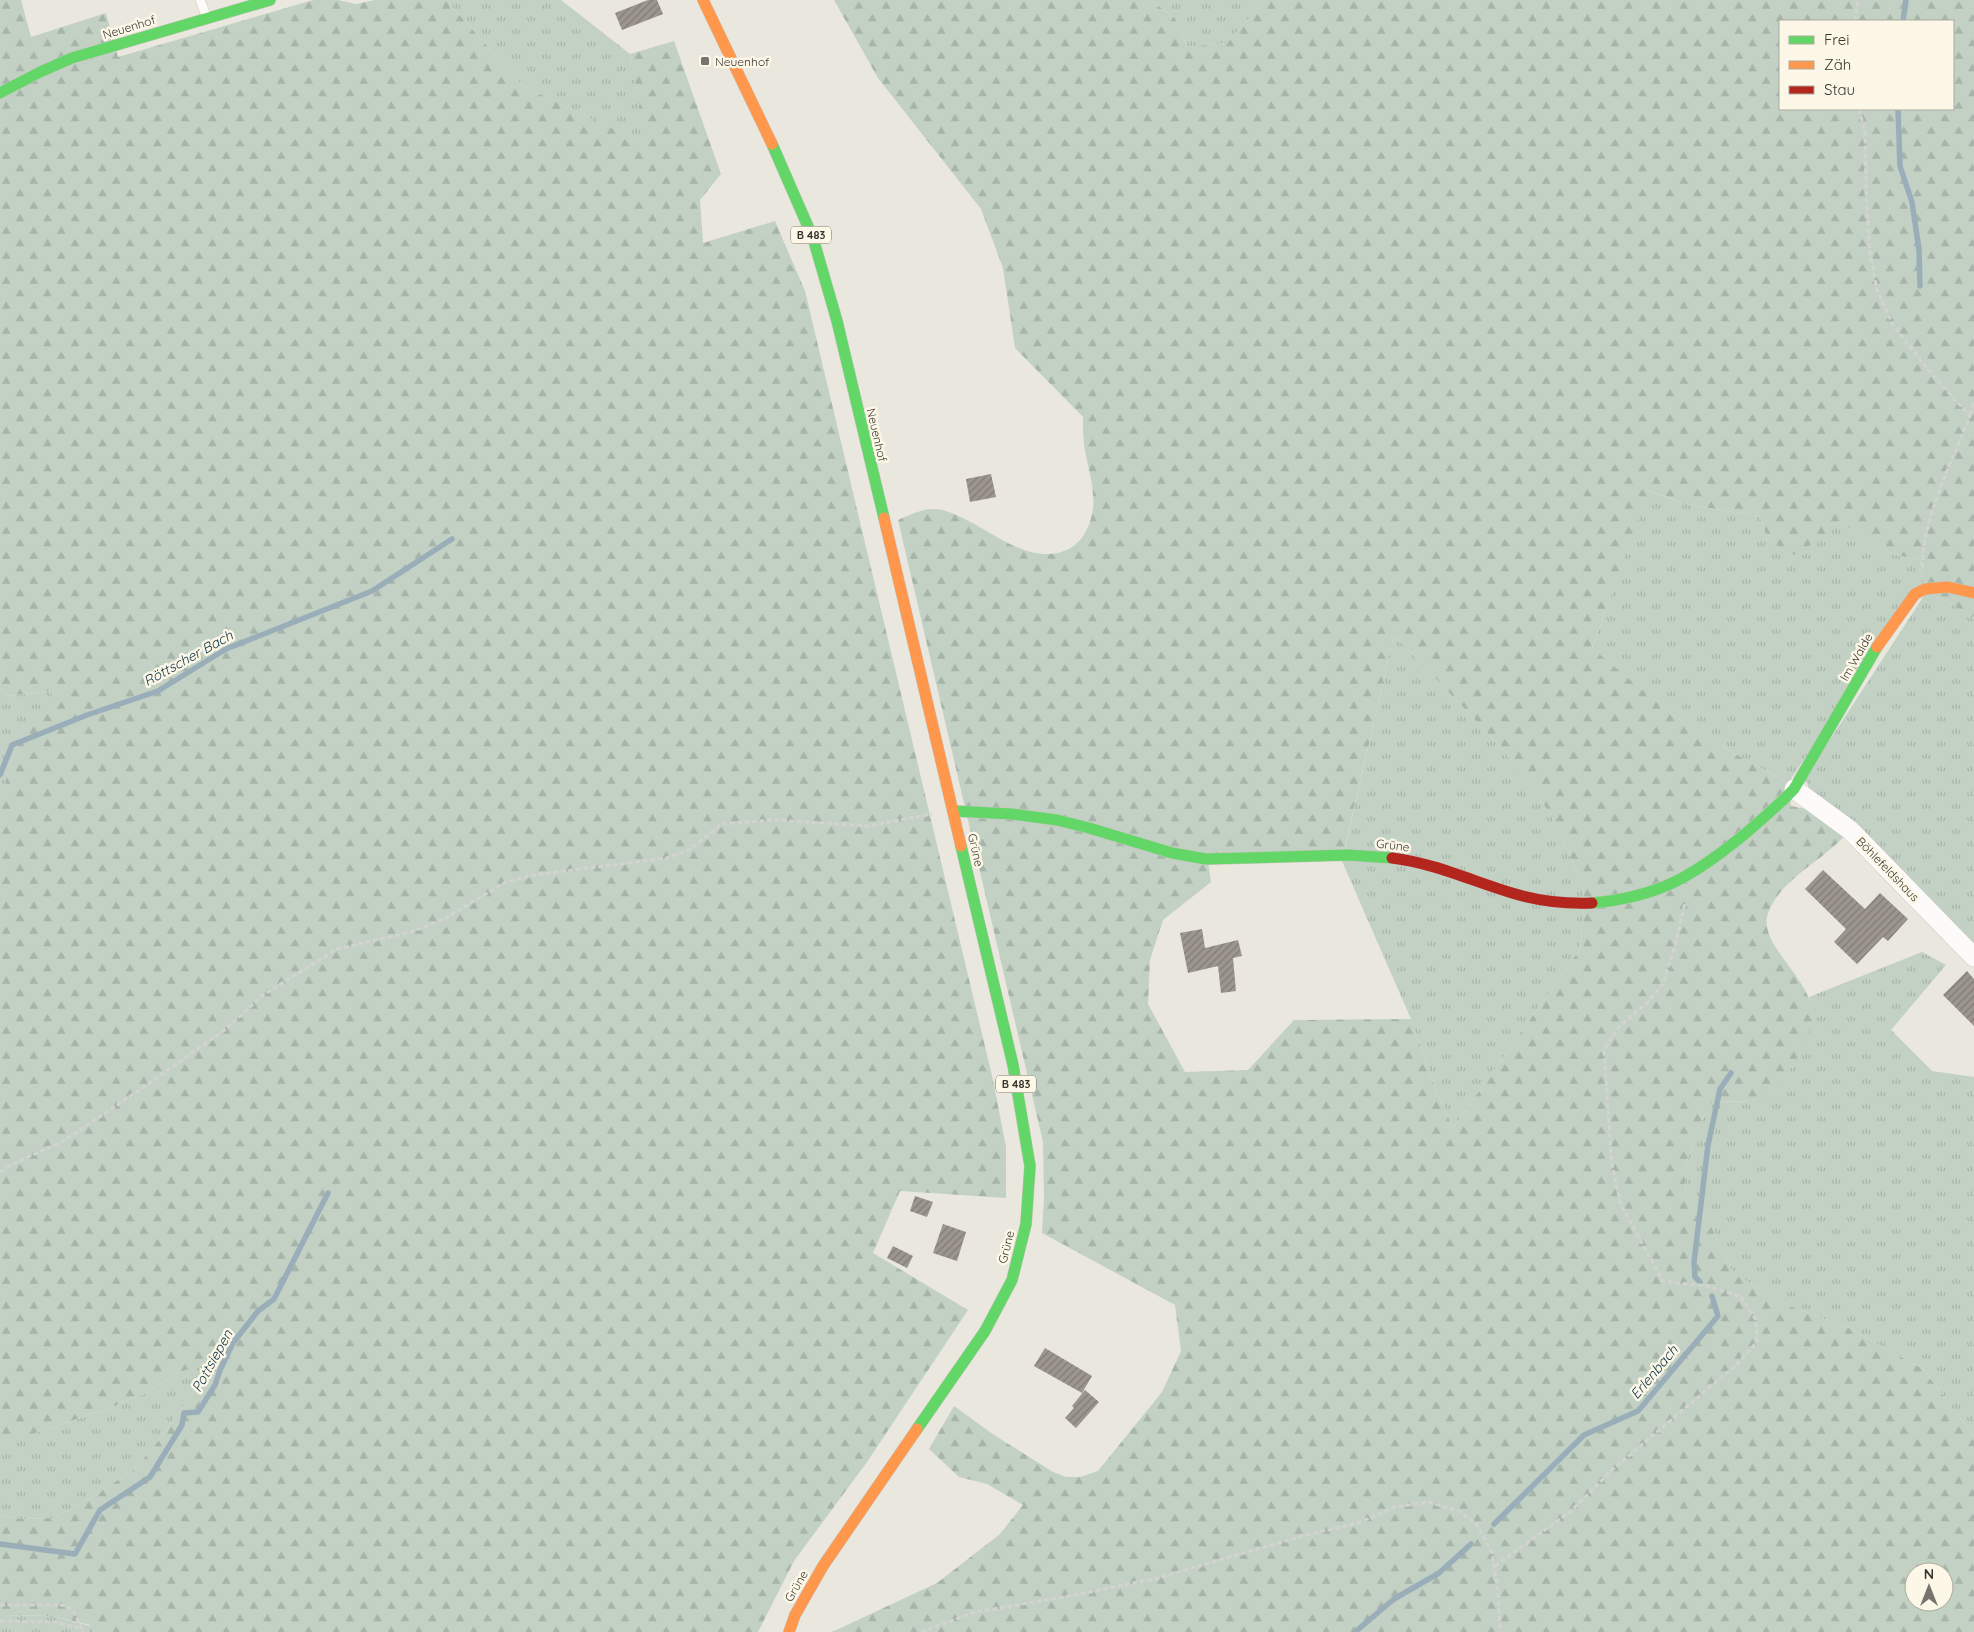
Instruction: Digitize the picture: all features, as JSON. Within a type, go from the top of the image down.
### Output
[{"type":"main road","name":"Neuenhof","points":[[0,93],[72,58],[270,0]]},
{"type":"main road","name":"Neuenhof","points":[[703,0],[783,168],[813,238],[837,321],[875,485]]},
{"type":"main road","name":"Grüne","points":[[789,1632],[795,1615],[823,1566],[985,1331],[1012,1280],[1026,1224],[1030,1166],[1013,1065],[875,485]]},
{"type":"main road","points":[[1924,589],[1948,587],[1974,593]]},
{"type":"main road","name":"Im Walde","points":[[1794,789],[1886,634],[1915,594],[1924,589]]},
{"type":"main road","name":"Grüne","points":[[952,812],[991,811],[1033,815],[1074,823],[1146,846],[1207,860],[1342,856],[1404,860],[1439,867],[1524,897],[1552,903],[1581,905],[1635,896],[1658,889],[1693,873],[1737,840],[1780,804],[1794,789]]},
{"type":"street","name":"Böhlefeldshaus","points":[[1794,789],[1850,830],[1974,958]]},
{"type":"lane","points":[[200,0],[207,18]]},
{"type":"path","points":[[1854,20],[1858,0]]},
{"type":"path","points":[[1859,110],[1865,132],[1866,193],[1870,253],[1878,290],[1893,325],[1930,372],[1970,416]]},
{"type":"path","points":[[1924,589],[1922,560],[1927,530],[1974,401]]},
{"type":"path","points":[[0,1172],[53,1146],[80,1130],[226,1029],[263,995],[337,949],[411,932],[444,919],[506,882],[534,874],[667,858],[689,850],[722,824],[774,820],[868,826],[952,812]]},
{"type":"path","points":[[1495,1566],[1571,1511],[1613,1469],[1734,1367],[1757,1342],[1756,1320],[1741,1296],[1706,1286],[1663,1281],[1621,1205],[1612,1165],[1604,1050],[1618,1028],[1647,1003],[1663,984],[1686,901]]},
{"type":"path","points":[[921,1632],[976,1612],[1158,1578],[1306,1535],[1358,1523],[1395,1507],[1429,1502],[1461,1512],[1478,1526],[1492,1553],[1495,1566],[1500,1632]]},
{"type":"path","points":[[0,1605],[62,1605],[72,1609],[84,1631]]},
{"type":"path","points":[[0,1620],[54,1622],[84,1631]]},
{"type":"green space","points":[[0,0],[21,0],[31,37],[106,13],[118,57],[313,0],[338,0],[356,4],[375,0],[446,0],[523,86],[647,145],[630,54],[674,41],[721,174],[700,200],[703,243],[775,221],[805,291],[993,1080],[1006,1147],[1006,1198],[900,1191],[873,1253],[968,1310],[867,1462],[794,1561],[758,1632],[90,1632],[90,1625],[53,1616],[0,1615],[0,1516],[22,1519],[54,1518],[92,1497],[135,1469],[160,1439],[193,1392],[207,1365],[178,1372],[148,1392],[107,1409],[32,1434],[0,1434],[0,791],[3,794],[9,766],[24,732],[52,710],[51,691],[4,696],[0,689]]},
{"type":"green space","points":[[446,0],[561,0],[630,54],[648,146],[523,86]]},
{"type":"green space","points":[[834,0],[1150,0],[1175,18],[1187,47],[1227,43],[1266,0],[1974,0],[1974,617],[1927,591],[1920,560],[1892,554],[1842,524],[1795,555],[1768,541],[1760,516],[1690,505],[1649,491],[1592,648],[1671,714],[1719,745],[1788,783],[1791,806],[1822,812],[1847,833],[1838,843],[1782,890],[1768,913],[1767,925],[1770,937],[1804,988],[1810,1001],[1813,1015],[1808,1035],[1790,1071],[1771,1091],[1763,1096],[1744,1101],[1710,1103],[1695,1135],[1685,1169],[1686,1201],[1708,1220],[1733,1273],[1787,1305],[1849,1328],[1923,1369],[1974,1436],[1974,1632],[832,1632],[937,1583],[1000,1534],[1023,1505],[987,1484],[959,1477],[929,1449],[954,1406],[994,1435],[1053,1472],[1066,1477],[1080,1477],[1098,1471],[1162,1392],[1181,1351],[1175,1305],[1042,1233],[1044,1199],[1043,1142],[898,520],[920,511],[942,510],[973,523],[1020,549],[1036,553],[1053,554],[1074,546],[1083,537],[1091,520],[1093,508],[1092,484],[1084,444],[1083,417],[1015,348],[1003,268],[981,209],[878,78]],"holes":[[[1394,635],[1502,748],[1550,813],[1583,885],[1584,908],[1580,949],[1453,1128],[1436,1091],[1411,1019],[1294,1020],[1248,1070],[1185,1072],[1148,1004],[1150,960],[1163,920],[1211,882],[1207,854],[1344,851]]]},
{"type":"green space","points":[[1150,0],[1266,0],[1227,43],[1187,47],[1175,18]]},
{"type":"green space","points":[[1648,491],[1690,505],[1760,516],[1768,541],[1842,524],[1892,554],[1920,560],[1924,584],[1788,783],[1719,745],[1671,714],[1592,649]]},
{"type":"green space","points":[[1927,591],[1974,617],[1974,951],[1810,791],[1805,778]]},
{"type":"green space","points":[[1394,635],[1502,748],[1550,813],[1583,885],[1584,908],[1580,949],[1453,1128],[1436,1091],[1411,1019],[1342,861]]},
{"type":"green space","points":[[0,689],[5,696],[52,691],[52,711],[24,732],[9,766],[3,795],[0,791]]},
{"type":"green space","points":[[1922,952],[1946,965],[1891,1030],[1932,1071],[1974,1077],[1974,1436],[1923,1369],[1849,1328],[1787,1305],[1733,1273],[1708,1220],[1686,1201],[1685,1169],[1695,1135],[1710,1103],[1746,1101],[1813,1016],[1809,997]]},
{"type":"green space","points":[[207,1364],[193,1392],[160,1439],[135,1469],[92,1497],[54,1518],[22,1519],[0,1516],[0,1434],[32,1434],[107,1409],[148,1392],[178,1372]]},
{"type":"green space","points":[[0,1615],[53,1616],[90,1626],[90,1632],[0,1632]]},
{"type":"building","points":[[648,0],[657,0],[663,14],[622,30],[615,13]]},
{"type":"building","points":[[991,474],[996,497],[970,502],[966,479]]},
{"type":"building","points":[[1823,870],[1865,909],[1880,893],[1908,919],[1888,941],[1883,937],[1857,964],[1834,942],[1846,929],[1805,889]]},
{"type":"building","points":[[1202,929],[1205,948],[1238,940],[1242,956],[1233,958],[1236,991],[1221,993],[1218,966],[1188,973],[1180,933]]},
{"type":"building","points":[[1967,971],[1974,979],[1974,1026],[1943,995]]},
{"type":"building","points":[[915,1196],[933,1202],[927,1217],[910,1211]]},
{"type":"building","points":[[943,1224],[966,1232],[957,1261],[933,1253]]},
{"type":"building","points":[[893,1246],[913,1256],[907,1268],[887,1258]]},
{"type":"building","points":[[1045,1348],[1092,1376],[1082,1393],[1034,1366]]},
{"type":"building","points":[[1085,1390],[1099,1402],[1076,1428],[1065,1418],[1074,1408],[1072,1406]]},
{"type":"waterway","points":[[1903,20],[1906,0]]},
{"type":"waterway","points":[[1898,110],[1900,166],[1912,202],[1919,250],[1920,286]]},
{"type":"waterway","name":"Röttscher Bach","points":[[0,775],[12,745],[87,715],[158,691],[226,649],[372,591],[452,539]]},
{"type":"waterway","name":"Erlenbach","points":[[1700,1282],[1695,1277],[1694,1262],[1708,1145],[1720,1089],[1731,1073]]},
{"type":"waterway","name":"Pottsiepen","points":[[0,1544],[75,1554],[100,1510],[150,1477],[182,1425],[184,1413],[198,1412],[215,1385],[233,1343],[258,1311],[274,1299],[328,1193]]},
{"type":"waterway","name":"Erlenbach","points":[[1494,1524],[1584,1435],[1638,1411],[1718,1316],[1712,1296]]},
{"type":"waterway","name":"Erlenbach","points":[[1355,1632],[1394,1599],[1439,1573],[1471,1544]]},
{"type":"traffic: fast","points":[[0,93],[72,58],[270,0]]},
{"type":"traffic: fast","points":[[772,144],[813,238],[837,321],[884,518]]},
{"type":"traffic: fast","points":[[1592,903],[1638,895],[1675,882],[1728,848],[1770,812],[1794,789],[1877,647]]},
{"type":"traffic: fast","points":[[953,811],[1012,814],[1057,820],[1172,853],[1206,859],[1348,855],[1392,858]]},
{"type":"traffic: fast","points":[[917,1429],[985,1331],[1012,1280],[1026,1224],[1030,1166],[1013,1065],[961,846]]},
{"type":"traffic: slow","points":[[703,0],[772,144]]},
{"type":"traffic: slow","points":[[884,518],[961,846]]},
{"type":"traffic: slow","points":[[1877,647],[1915,594],[1925,589],[1948,587],[1974,593]]},
{"type":"traffic: slow","points":[[789,1632],[795,1615],[823,1566],[917,1429]]},
{"type":"traffic: jam","points":[[1392,858],[1438,868],[1532,898],[1572,903],[1592,903]]},
{"type":"place","name":"Neuenhof","points":[[705,61]]}]
